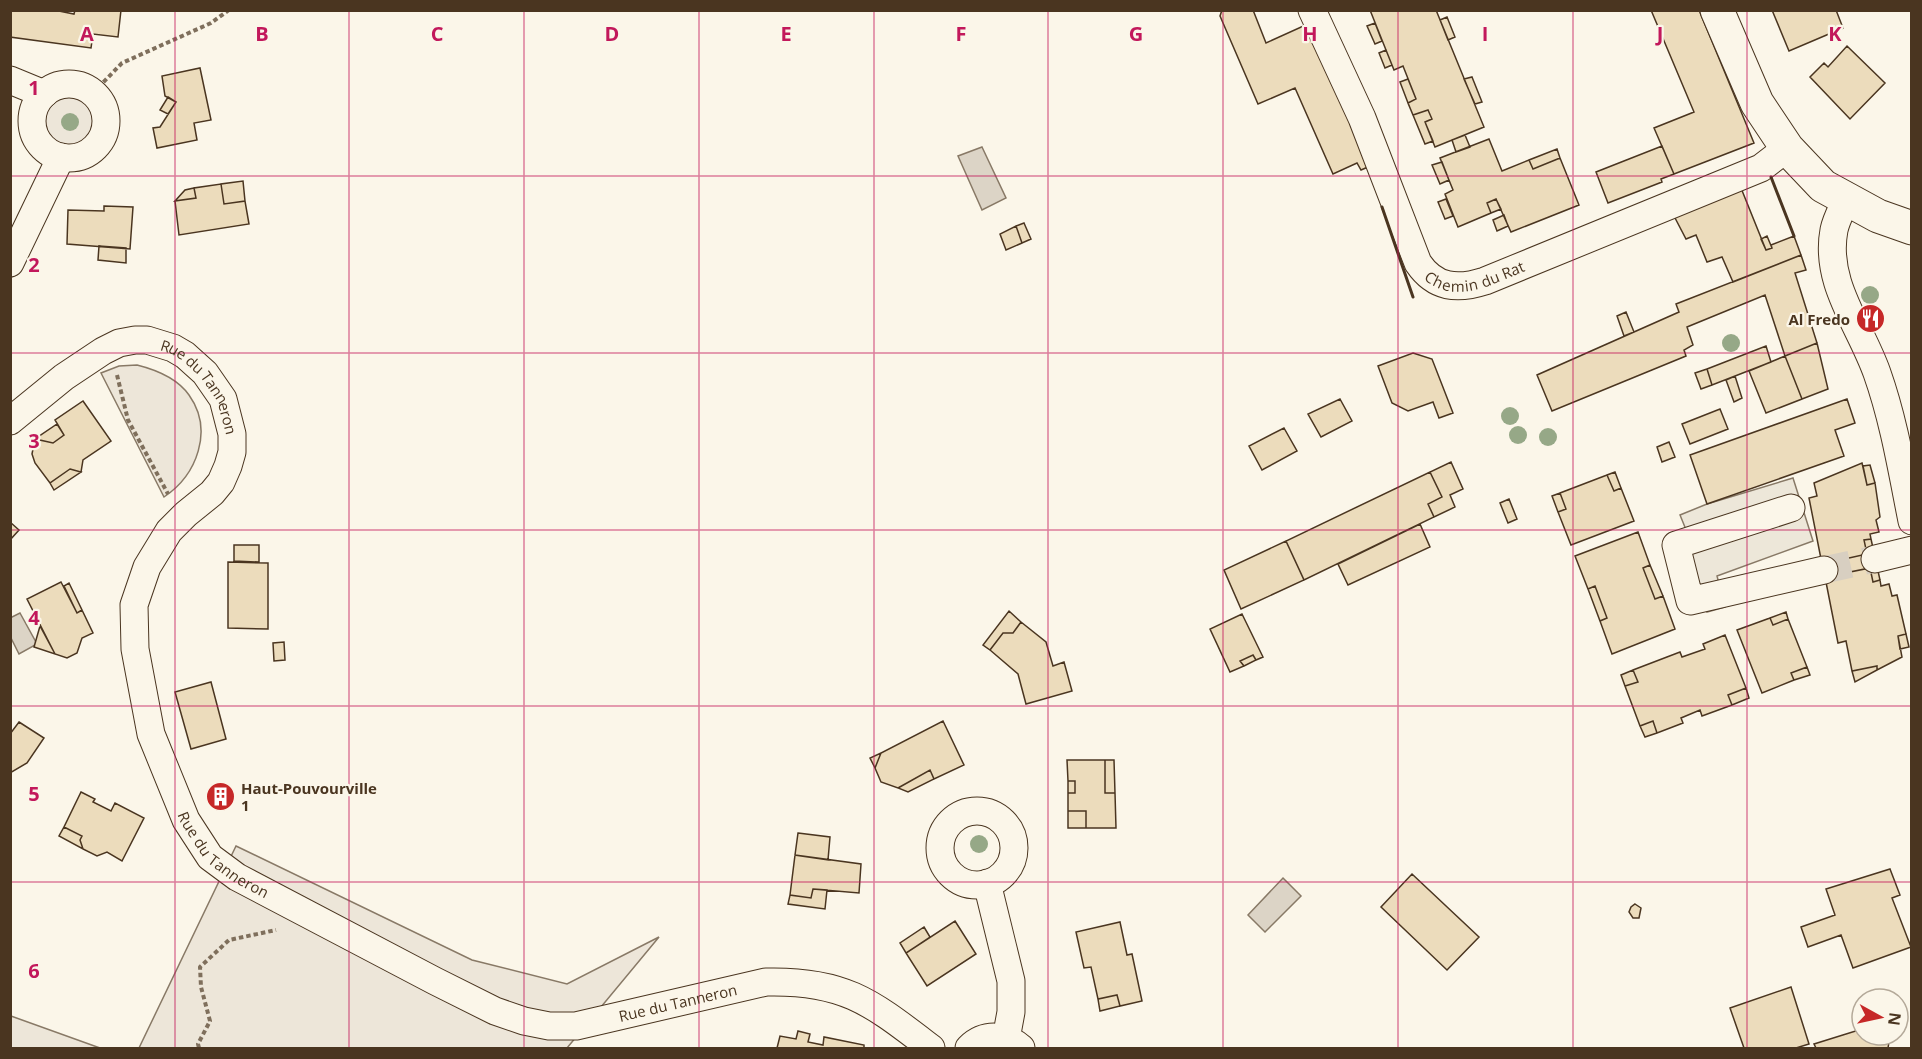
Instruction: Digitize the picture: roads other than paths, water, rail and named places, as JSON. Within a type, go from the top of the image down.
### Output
[{"type":"street","name":"Chemin du Rat","points":[[1312,10],[1362,118],[1418,263],[1427,277],[1438,282],[1468,286],[1485,282],[1761,168],[1787,148]]},
{"type":"street","points":[[1717,10],[1757,103],[1787,148],[1823,186],[1878,216],[1911,228]]},
{"type":"street","points":[[10,80],[44,94]]},
{"type":"street","points":[[67,84],[82,87],[93,93],[105,112],[105,126],[102,138],[89,153],[79,157],[61,157],[51,154],[41,146],[33,133],[32,120],[33,111],[44,94],[55,87],[67,84]]},
{"type":"street","points":[[10,263],[61,157]]},
{"type":"street","points":[[1846,200],[1834,227],[1832,253],[1835,275],[1847,309],[1877,372],[1892,423],[1911,521]]},
{"type":"street","name":"Rue du Tanneron","points":[[10,422],[64,377],[103,351],[120,343],[135,340],[147,340],[173,348],[185,355],[205,373],[223,399],[232,434],[232,452],[228,466],[221,482],[212,493],[169,531],[147,567],[134,606],[135,649],[152,734],[186,820],[210,857],[237,877],[435,981],[495,1011],[524,1021],[549,1026],[576,1026],[766,982],[794,981],[824,986],[855,995],[884,1012],[931,1048]]},
{"type":"street","points":[[1791,508],[1676,545],[1690,601],[1824,570]]},
{"type":"street","points":[[1875,559],[1911,550]]},
{"type":"street","points":[[987,882],[1011,981],[1014,1044]]},
{"type":"street","points":[[969,1048],[986,1038],[999,1036],[1014,1044]]},
{"type":"tunnel","points":[[1824,570],[1875,559]]},
{"type":"place","name":"Al Fredo","points":[[1871,319]]},
{"type":"place","name":"Haut-Pouvourville 1","points":[[220,797]]}]
